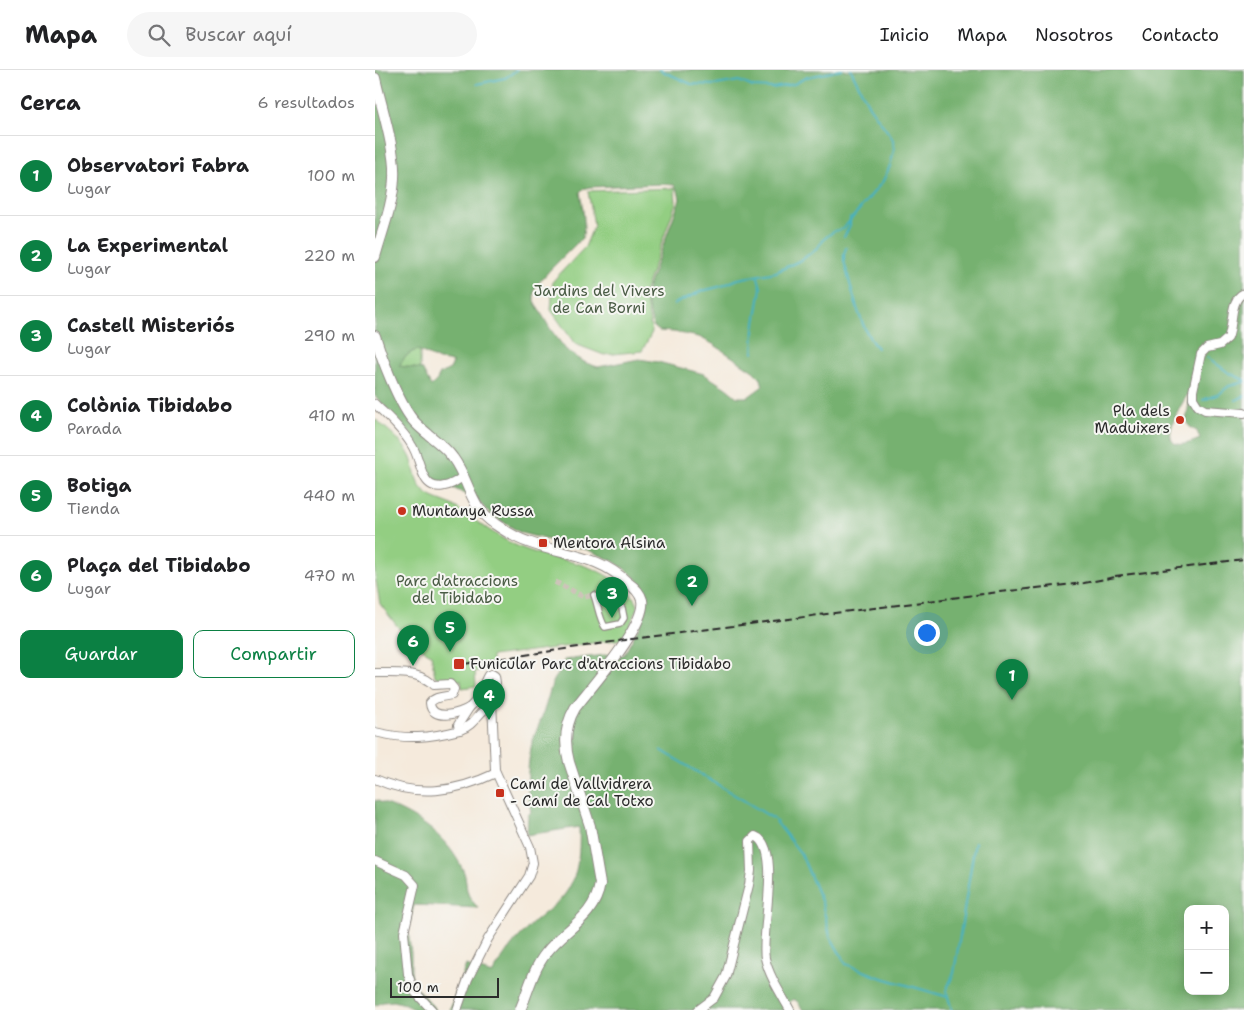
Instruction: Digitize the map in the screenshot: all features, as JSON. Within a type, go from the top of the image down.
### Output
[{"type":"street","points":[[375,78],[393,156],[394,177],[393,193],[375,257]]},
{"type":"street","points":[[1244,293],[1235,301],[1229,338],[1223,343],[1210,346],[1200,357],[1193,395],[1198,406],[1209,411],[1244,412]]},
{"type":"street","points":[[375,336],[390,377],[407,411],[419,426],[444,447],[455,460],[476,506],[484,516],[494,524],[526,542],[580,556],[606,566],[633,586],[641,597],[641,610],[628,639],[575,708],[566,731],[566,752],[590,826],[600,884],[598,893],[591,910],[544,955],[520,1010]]},
{"type":"street","points":[[375,404],[406,436],[415,452],[424,476],[430,484],[449,486],[463,476]]},
{"type":"street","points":[[594,594],[601,622],[605,627],[620,624],[623,618],[622,608]]},
{"type":"street","points":[[375,673],[415,676],[424,678],[432,684],[450,684],[454,689],[452,696],[433,700],[430,707],[435,713],[451,714],[470,707]]},
{"type":"street","points":[[457,1010],[468,979],[488,939],[505,911],[520,893],[529,876],[533,859],[530,847],[496,773],[492,705],[496,680],[492,674],[487,678],[482,690],[458,725],[460,730]]},
{"type":"street","points":[[375,732],[393,737],[432,737],[468,727],[487,707],[492,705]]},
{"type":"street","points":[[375,779],[388,785],[407,789],[445,791],[464,786],[496,773]]},
{"type":"street","points":[[698,1010],[714,998],[726,976],[751,871],[750,841],[753,836],[759,837],[769,868],[765,958],[771,974],[790,1010]]},
{"type":"street","points":[[375,861],[402,872],[415,885],[403,933],[408,974],[414,991],[432,1010]]},
{"type":"green space","points":[[375,70],[1244,70],[1244,1010],[803,1010],[797,1001],[793,999],[788,1010],[450,1010],[466,965],[492,974],[507,951],[533,923],[560,900],[571,884],[577,866],[579,827],[527,835],[528,815],[531,812],[528,794],[528,766],[533,737],[541,720],[552,684],[562,668],[564,660],[613,654],[624,655],[646,613],[647,601],[639,582],[613,561],[588,550],[521,533],[490,514],[477,500],[447,485],[437,484],[429,478],[417,444],[408,431],[375,396]],"holes":[[[674,185],[680,199],[645,295],[653,326],[659,331],[699,337],[713,344],[753,371],[761,379],[763,386],[748,397],[737,397],[704,374],[658,362],[639,359],[598,367],[586,363],[567,351],[551,330],[534,301],[536,286],[582,238],[584,221],[580,192],[583,189],[590,187]],[[418,350],[439,360],[453,363],[450,369],[440,374],[431,386],[422,369],[399,366],[407,356]],[[1188,394],[1190,396],[1186,422],[1197,431],[1200,439],[1185,444],[1176,444],[1171,440],[1173,423]]]},
{"type":"green space","name":"Jardins del Vivers de Can Borni","points":[[675,188],[676,203],[644,293],[652,332],[642,351],[604,355],[575,344],[551,310],[553,281],[585,247],[594,225],[588,191]]},
{"type":"green space","points":[[418,350],[420,352],[420,369],[399,366],[407,356]]},
{"type":"green space","name":"Parc d'atraccions del Tibidabo","points":[[375,419],[404,446],[411,458],[420,487],[429,495],[450,504],[515,545],[597,571],[611,578],[624,588],[634,598],[638,606],[624,639],[492,656],[492,664],[479,666],[479,671],[475,671],[476,686],[462,688],[461,680],[456,681],[456,678],[440,679],[435,676],[431,654],[419,647],[409,647],[407,649],[401,644],[403,638],[401,631],[380,604],[375,575]]},
{"type":"green space","points":[[375,800],[415,818],[427,826],[447,845],[463,870],[468,893],[478,908],[414,905],[408,931],[413,984],[436,1010],[415,1010],[405,1004],[394,1001],[383,1002],[375,1006]]},
{"type":"waterway","points":[[477,84],[505,78],[517,70]]},
{"type":"waterway","points":[[660,70],[691,84],[716,85],[739,81],[753,87],[773,88],[794,84],[807,77],[842,70]]},
{"type":"waterway","points":[[674,304],[702,291],[722,286],[738,279],[776,272],[803,259],[834,231],[843,229],[883,181],[890,166],[894,150],[893,140],[869,106],[851,70]]},
{"type":"waterway","points":[[844,237],[850,225],[850,218]]},
{"type":"waterway","points":[[846,248],[844,261],[857,307],[866,330],[877,348]]},
{"type":"waterway","points":[[753,353],[754,329],[761,288],[758,277]]},
{"type":"waterway","points":[[1207,357],[1229,373],[1244,380]]},
{"type":"waterway","points":[[1203,400],[1219,394],[1229,386],[1244,382]]},
{"type":"waterway","points":[[1236,400],[1244,396]]},
{"type":"waterway","points":[[661,750],[774,819],[801,854],[822,903],[830,936],[846,964],[879,977],[948,997],[952,1010]]},
{"type":"waterway","points":[[948,996],[946,991],[954,973],[975,842]]},
{"type":"tunnel","points":[[555,582],[584,597],[594,595]]},
{"type":"railway","points":[[1115,576],[1244,560]]},
{"type":"railway","points":[[464,664],[632,639],[999,592],[1084,583],[1121,576]]},
{"type":"place","name":"Pla dels Maduixers","points":[[1180,420]]},
{"type":"place","name":"Muntanya Russa","points":[[402,511]]},
{"type":"place","name":"Mentora Alsina","points":[[543,543]]},
{"type":"place","name":"La Experimental","points":[[692,606]]},
{"type":"place","name":"Castell Misteriós","points":[[612,618]]},
{"type":"place","name":"Botiga","points":[[450,652]]},
{"type":"place","name":"Funicular Parc d'atraccions Tibidabo","points":[[459,664]]},
{"type":"place","name":"Plaça del Tibidabo","points":[[413,666]]},
{"type":"place","name":"Observatori Fabra","points":[[1012,700]]},
{"type":"place","name":"Colònia Tibidabo","points":[[489,720]]},
{"type":"place","name":"Camí de Vallvidrera - Camí de Cal Totxo","points":[[500,793]]}]
